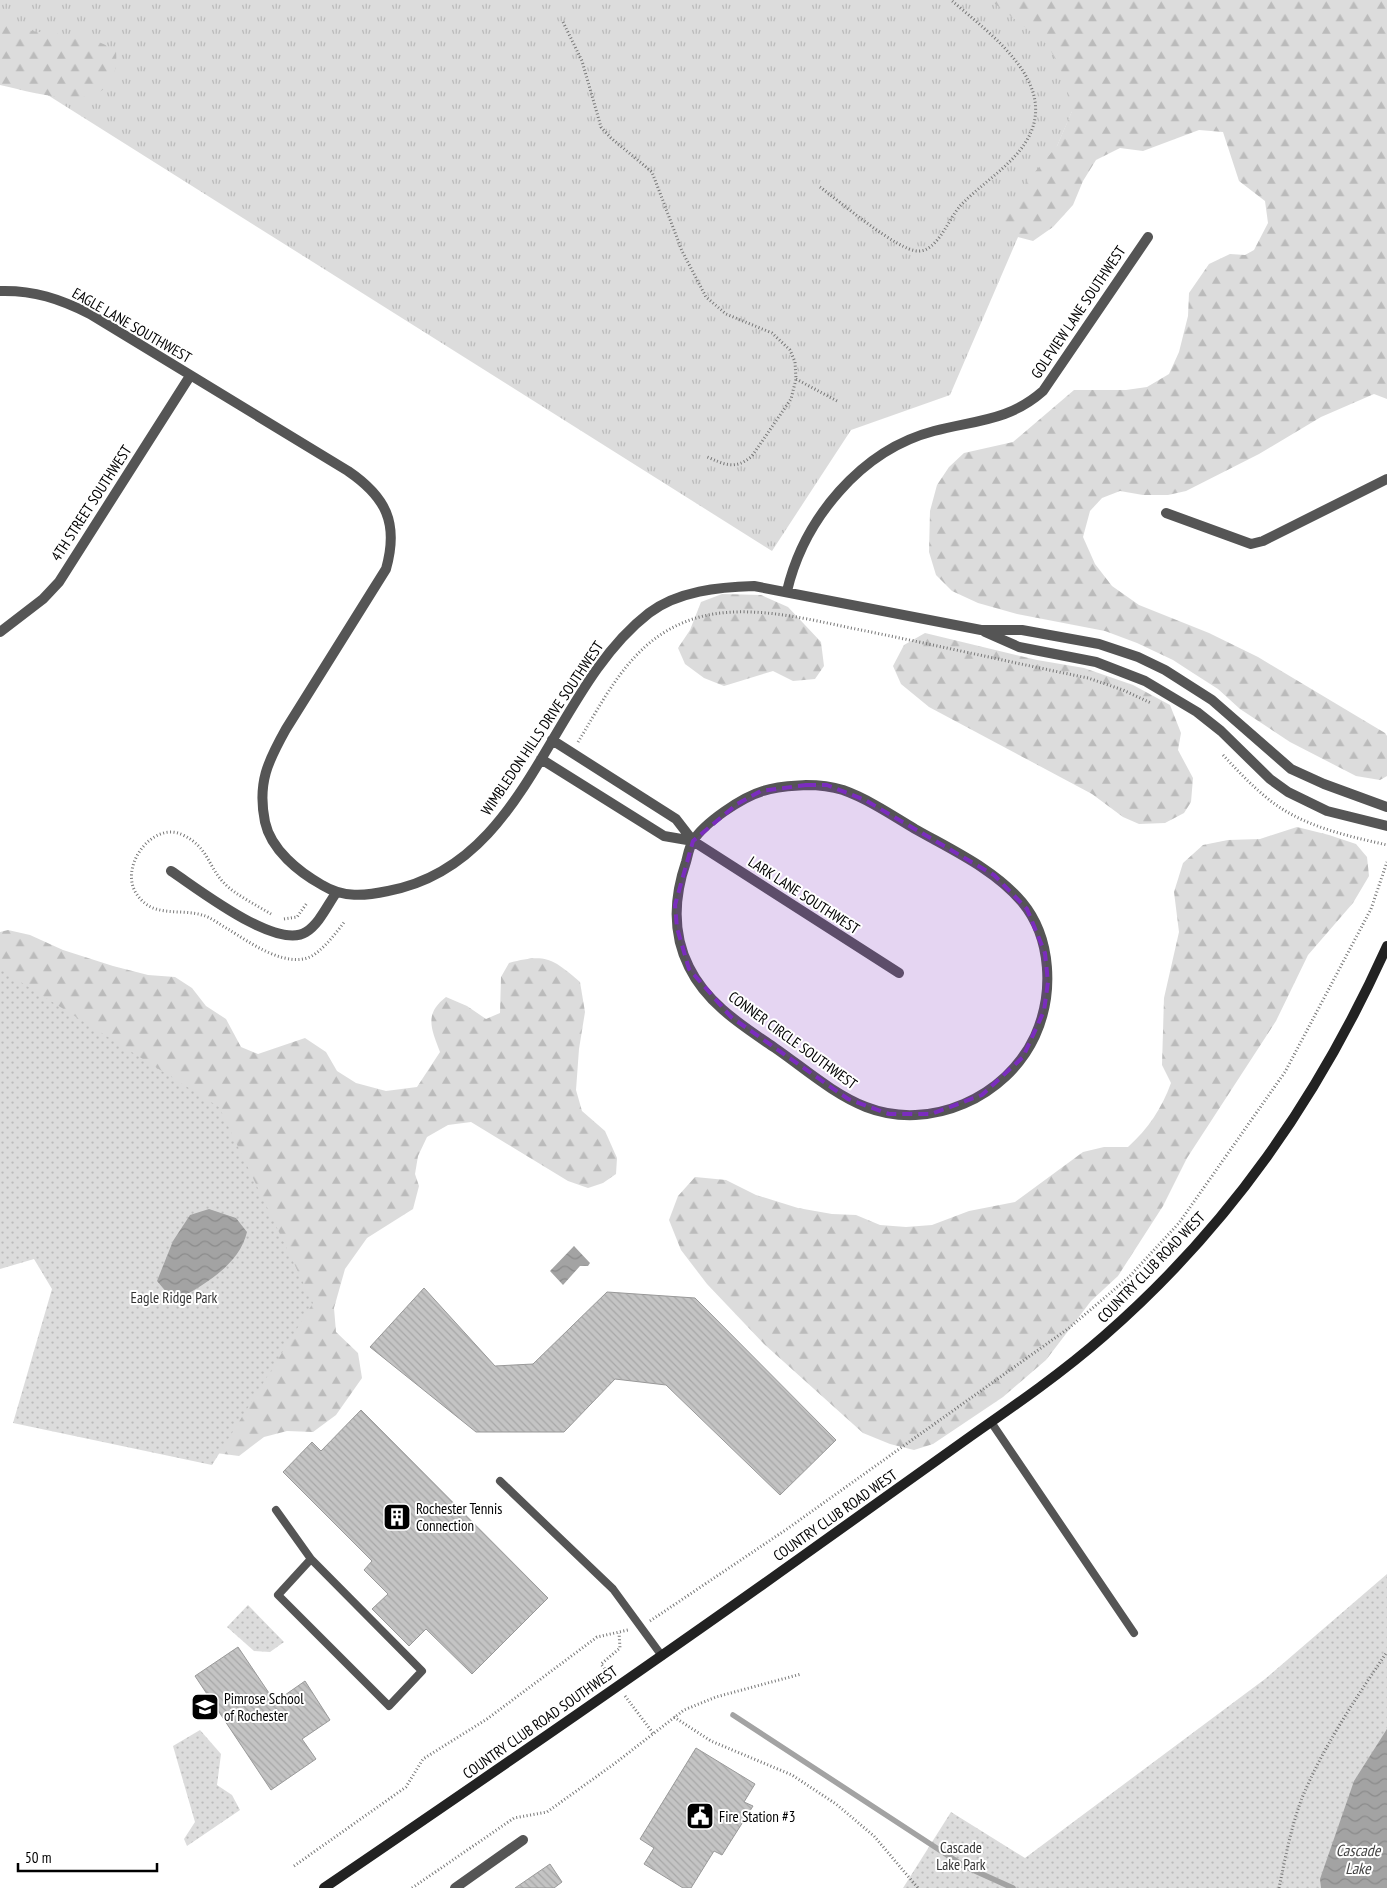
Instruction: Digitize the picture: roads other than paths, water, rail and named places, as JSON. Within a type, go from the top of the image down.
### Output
[{"type":"main road","name":"COUNTRY CLUB ROAD WEST","points":[[771,1578],[991,1422],[1101,1339],[1156,1288],[1217,1221],[1247,1184],[1302,1108],[1348,1028],[1387,946]]},
{"type":"main road","name":"COUNTRY CLUB ROAD SOUTHWEST","points":[[324,1888],[662,1656],[771,1578]]},
{"type":"street","name":"GOLFVIEW LANE SOUTHWEST","points":[[787,591],[792,572],[802,548],[824,512],[851,479],[874,458],[898,444],[933,431],[1006,415],[1027,405],[1043,391],[1148,237]]},
{"type":"street","name":"EAGLE LANE SOUTHWEST","points":[[0,291],[30,292],[67,303],[190,376]]},
{"type":"street","name":"4TH STREET SOUTHWEST","points":[[0,632],[43,599],[59,582],[190,376]]},
{"type":"street","points":[[170,871],[261,929],[290,937],[304,934],[314,926],[336,893],[295,866],[278,847],[266,824],[262,801],[263,776],[286,729],[386,569],[391,544],[388,516],[379,498],[367,485],[190,376]]},
{"type":"street","points":[[1166,513],[1251,544],[1263,541],[1387,479]]},
{"type":"street","name":"WIMBLEDON HILLS DRIVE SOUTHWEST","points":[[336,893],[372,894],[393,890],[435,876],[474,847],[499,821],[605,659],[626,633],[650,612],[673,600],[724,587],[754,586],[787,591],[982,630],[1022,630],[1098,644],[1138,657],[1165,670],[1212,700],[1290,768],[1324,784],[1387,807]]},
{"type":"street","name":"WIMBLEDON HILLS DRIVE SOUTHWEST","points":[[982,630],[1019,647],[1096,662],[1145,680],[1198,712],[1221,731],[1270,779],[1288,792],[1327,811],[1387,826]]},
{"type":"street","name":"LARK LANE SOUTHWEST","points":[[552,740],[676,819],[693,841],[900,973]]},
{"type":"street","name":"LARK LANE SOUTHWEST","points":[[541,759],[664,836],[693,841]]},
{"type":"street","name":"CONNER CIRCLE SOUTHWEST","points":[[827,785],[865,800],[994,875],[1012,891],[1027,909],[1038,930],[1045,953],[1048,982],[1044,1011],[1035,1036],[1023,1057],[1007,1076],[982,1095],[965,1104],[931,1114],[910,1116],[889,1114],[848,1100],[731,1017],[713,1000],[689,968],[682,949],[675,905],[693,841],[713,821],[761,791],[782,786],[827,785]]},
{"type":"street","points":[[455,1888],[523,1840]]},
{"type":"lane","points":[[991,1422],[1134,1633]]},
{"type":"lane","points":[[500,1481],[613,1589],[662,1656]]},
{"type":"lane","points":[[276,1510],[311,1559],[422,1671],[389,1706],[278,1595],[311,1559]]},
{"type":"water","points":[[209,1209],[236,1218],[247,1232],[243,1244],[237,1254],[220,1272],[179,1299],[168,1294],[157,1281],[173,1241],[190,1215]]},
{"type":"water","points":[[574,1246],[590,1263],[588,1266],[580,1266],[563,1285],[550,1271]]},
{"type":"water","name":"Cascade Lake","points":[[1387,1729],[1387,1888],[1321,1888],[1320,1879],[1354,1781]]},
{"type":"waterway","points":[[733,1715],[964,1866],[1013,1888]]},
{"type":"place","name":"Rochester Tennis Connection","points":[[397,1517]]},
{"type":"place","name":"Pimrose School of Rochester","points":[[205,1707]]},
{"type":"place","name":"Fire Station #3","points":[[700,1816]]},
{"type":"park label","name":"Eagle Ridge Park","points":[[174,1297]]},
{"type":"park label","name":"Cascade Lake Park","points":[[961,1856]]}]
